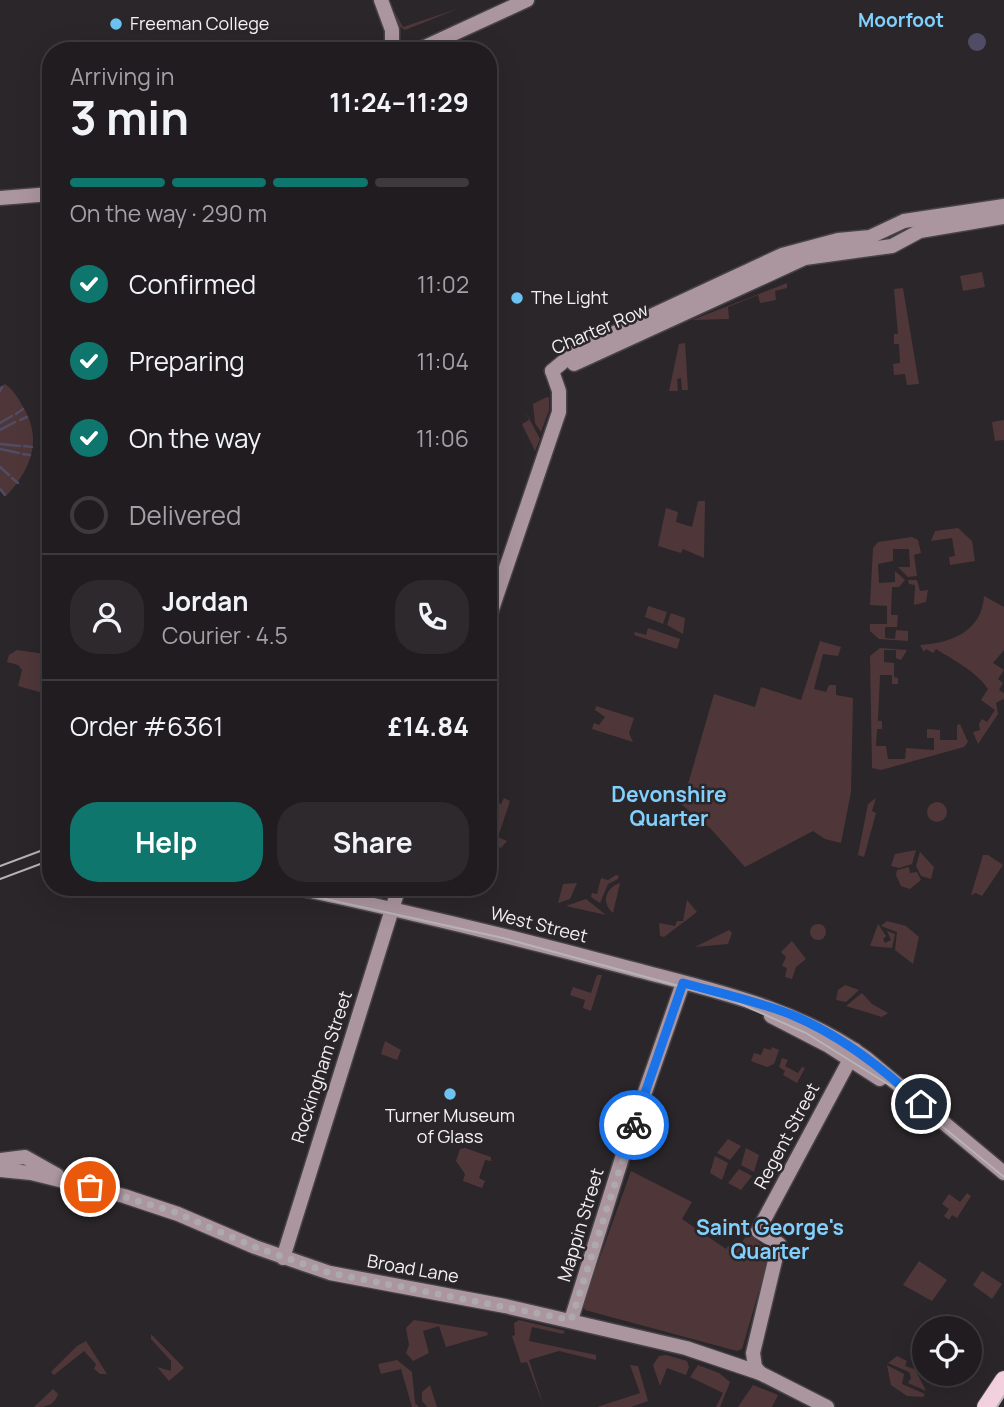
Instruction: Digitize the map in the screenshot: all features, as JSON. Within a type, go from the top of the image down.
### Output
[{"type":"highway","points":[[986,1407],[1004,1380]]},
{"type":"street","points":[[381,0],[391,30],[392,42]]},
{"type":"street","points":[[435,42],[527,0]]},
{"type":"street","points":[[391,30],[405,42]]},
{"type":"street","points":[[0,198],[42,195]]},
{"type":"street","name":"Charter Row","points":[[552,371],[575,352],[782,255],[829,242],[870,237],[888,226],[1004,206]]},
{"type":"street","name":"Charter Row","points":[[552,371],[805,258],[892,246],[920,231],[1004,217]]},
{"type":"street","points":[[497,595],[559,412],[559,391],[552,371]]},
{"type":"street","name":"West Street","points":[[331,896],[549,946],[791,1015],[921,1104],[1004,1174]]},
{"type":"street","name":"Rockingham Street","points":[[283,1258],[396,896]]},
{"type":"street","name":"Mappin Street","points":[[571,1320],[622,1158],[683,983]]},
{"type":"street","name":"Regent Street","points":[[760,1373],[755,1367],[752,1353],[779,1244],[758,1231],[853,1055]]},
{"type":"street","name":"Broad Lane","points":[[6,1165],[31,1166],[66,1182],[172,1211],[283,1258],[330,1273],[571,1320],[686,1348],[760,1373],[827,1407]]},
{"type":"shaded area","points":[[388,0],[403,27],[460,8],[405,30],[400,27]]},
{"type":"shaded area","points":[[977,33],[983,36],[986,42],[983,48],[977,51],[971,48],[968,42],[971,36]]},
{"type":"shaded area","points":[[982,272],[985,287],[963,291],[960,276]]},
{"type":"shaded area","points":[[787,283],[787,288],[775,291],[776,300],[760,303],[758,295],[728,307],[729,319],[692,320]]},
{"type":"shaded area","points":[[903,288],[919,384],[907,385],[905,374],[894,375],[893,364],[900,363],[899,344],[894,344],[894,334],[898,334],[894,289]]},
{"type":"shaded area","points":[[685,343],[688,390],[682,390],[681,378],[677,379],[678,391],[669,391],[679,344]]},
{"type":"shaded area","points":[[5,384],[17,396],[28,417],[33,441],[32,452],[23,474],[7,495],[0,489],[0,387]]},
{"type":"shaded area","points":[[549,397],[549,410],[541,432],[535,423],[533,404]]},
{"type":"shaded area","points":[[525,411],[540,439],[535,451],[522,424],[529,420]]},
{"type":"shaded area","points":[[1004,420],[1004,440],[995,441],[992,422]]},
{"type":"shaded area","points":[[698,501],[705,501],[704,558],[683,549],[681,553],[658,546],[666,508],[678,512],[676,522],[692,527]]},
{"type":"shaded area","points":[[958,528],[972,541],[975,561],[950,565],[949,557],[955,556],[952,538],[931,541],[935,531]]},
{"type":"shaded area","points":[[912,537],[918,540],[921,553],[914,555],[917,576],[908,577],[898,567],[910,567],[909,549],[893,549],[893,561],[878,564],[879,583],[895,582],[895,571],[905,580],[899,587],[892,587],[891,615],[898,615],[897,627],[885,627],[885,638],[895,639],[896,630],[908,631],[908,641],[879,639],[870,631],[870,624],[887,624],[887,606],[870,605],[873,548],[878,542]]},
{"type":"shaded area","points":[[908,580],[917,580],[920,591],[928,590],[926,602],[914,605],[915,585],[909,584]]},
{"type":"shaded area","points":[[984,596],[1004,607],[1004,650],[993,663],[1004,670],[998,679],[1003,683],[999,690],[1004,693],[1004,701],[1003,699],[996,703],[998,714],[978,744],[973,732],[980,730],[982,719],[987,722],[995,710],[981,700],[988,689],[971,671],[936,649],[933,653],[926,649],[924,652],[920,645],[954,638],[963,633],[978,618]]},
{"type":"shaded area","points":[[648,606],[667,612],[663,624],[645,617]]},
{"type":"shaded area","points":[[671,613],[685,618],[683,634],[667,625]]},
{"type":"shaded area","points":[[648,628],[680,639],[677,649],[634,635],[635,632],[646,635]]},
{"type":"shaded area","points":[[820,641],[841,647],[838,656],[823,654],[814,689],[826,692],[829,685],[836,685],[836,695],[853,698],[851,792],[841,843],[825,839],[813,831],[745,867],[711,829],[682,805],[714,694],[755,707],[761,687],[801,700]]},
{"type":"shaded area","points":[[880,648],[907,650],[901,660],[896,658],[896,650],[884,650],[884,662],[894,663],[894,677],[898,678],[898,684],[892,684],[892,675],[880,675],[878,721],[882,721],[882,729],[877,729],[876,746],[886,746],[888,759],[905,759],[906,748],[934,750],[934,738],[927,738],[927,729],[940,730],[940,740],[957,740],[957,725],[960,724],[968,742],[964,747],[881,770],[872,768],[870,656]]},
{"type":"shaded area","points":[[17,650],[42,654],[42,693],[18,686],[22,670],[18,665],[7,662],[9,655]]},
{"type":"shaded area","points":[[596,706],[634,718],[629,733],[633,742],[592,729],[594,723],[599,725],[605,717],[595,710]]},
{"type":"shaded area","points":[[504,798],[510,801],[498,837],[507,841],[501,848],[497,847],[497,803],[501,804]]},
{"type":"shaded area","points":[[876,798],[872,811],[876,813],[864,857],[858,855],[868,804]]},
{"type":"shaded area","points":[[937,802],[944,805],[947,812],[944,819],[937,822],[930,819],[927,812],[930,805]]},
{"type":"shaded area","points":[[916,850],[912,864],[899,868],[891,866],[895,854]]},
{"type":"shaded area","points":[[920,852],[934,867],[931,879],[921,876],[916,866]]},
{"type":"shaded area","points":[[983,855],[988,855],[1003,865],[982,896],[976,893],[971,895]]},
{"type":"shaded area","points":[[909,867],[910,873],[917,872],[921,880],[910,889],[901,886],[896,875],[897,870]]},
{"type":"shaded area","points":[[619,876],[618,879],[608,884],[600,903],[591,897],[592,893],[597,894],[601,878],[608,880]]},
{"type":"shaded area","points":[[577,883],[570,899],[558,903],[563,884]]},
{"type":"shaded area","points":[[620,883],[613,913],[607,905],[606,896],[611,888]]},
{"type":"shaded area","points":[[586,899],[606,915],[566,906]]},
{"type":"shaded area","points":[[687,900],[697,912],[664,937],[660,936],[659,923],[675,926],[677,921],[683,921]]},
{"type":"shaded area","points":[[887,921],[906,926],[919,937],[913,964],[895,950],[897,932],[881,926]]},
{"type":"shaded area","points":[[815,924],[821,924],[826,932],[824,938],[815,940],[810,935],[810,929]]},
{"type":"shaded area","points":[[878,924],[886,936],[883,939],[885,943],[891,940],[887,931],[895,934],[892,948],[870,946]]},
{"type":"shaded area","points":[[729,930],[732,933],[728,944],[695,947]]},
{"type":"shaded area","points":[[792,941],[806,959],[796,967],[792,979],[785,977],[787,968],[782,966],[786,957],[781,952]]},
{"type":"shaded area","points":[[597,975],[602,975],[591,1011],[583,1008],[585,1000],[570,995],[573,987],[591,993]]},
{"type":"shaded area","points":[[845,985],[859,990],[846,1002],[836,1000],[838,990]]},
{"type":"shaded area","points":[[862,993],[872,1004],[888,1013],[882,1017],[846,1006]]},
{"type":"shaded area","points":[[385,1041],[401,1050],[397,1060],[381,1054]]},
{"type":"shaded area","points":[[772,1047],[779,1050],[774,1064],[767,1067],[751,1061],[754,1053],[761,1055],[764,1048],[771,1050]]},
{"type":"shaded area","points":[[782,1058],[788,1060],[785,1066],[798,1073],[802,1067],[805,1068],[797,1083],[783,1075],[785,1071],[779,1067]]},
{"type":"shaded area","points":[[728,1139],[741,1146],[730,1160],[717,1153]]},
{"type":"shaded area","points":[[465,1148],[491,1157],[491,1161],[485,1160],[479,1178],[485,1181],[482,1188],[463,1181],[465,1174],[456,1161],[460,1149]]},
{"type":"shaded area","points":[[746,1148],[759,1155],[754,1172],[741,1165]]},
{"type":"shaded area","points":[[715,1156],[728,1163],[722,1180],[710,1173]]},
{"type":"shaded area","points":[[739,1169],[752,1176],[741,1190],[728,1183]]},
{"type":"shaded area","points":[[631,1171],[692,1202],[682,1219],[726,1249],[728,1246],[736,1251],[748,1233],[764,1247],[767,1263],[742,1349],[737,1351],[585,1310],[583,1305]]},
{"type":"shaded area","points":[[967,1193],[971,1196],[957,1218],[952,1215],[949,1220],[944,1216],[949,1209],[942,1204],[949,1194],[960,1202]]},
{"type":"shaded area","points":[[919,1261],[947,1280],[932,1301],[903,1285]]},
{"type":"shaded area","points":[[982,1271],[1002,1284],[992,1299],[973,1285]]},
{"type":"shaded area","points":[[414,1320],[487,1332],[488,1335],[446,1347],[439,1326],[423,1331],[429,1353],[413,1361],[406,1353],[409,1345],[406,1328]]},
{"type":"shaded area","points":[[519,1320],[565,1331],[563,1334],[532,1327],[529,1341],[596,1355],[596,1360],[559,1351],[529,1360],[544,1407],[527,1362],[521,1363],[512,1336],[515,1335],[514,1323]]},
{"type":"shaded area","points":[[151,1334],[184,1368],[169,1381],[157,1367],[171,1371],[171,1361],[151,1339]]},
{"type":"shaded area","points":[[86,1341],[107,1374],[100,1374],[94,1369],[96,1364],[84,1351],[54,1375],[51,1372],[77,1346]]},
{"type":"shaded area","points":[[666,1355],[687,1361],[689,1367],[686,1375],[667,1368],[660,1386],[653,1365],[659,1356]]},
{"type":"shaded area","points":[[897,1356],[907,1361],[905,1366],[912,1368],[912,1385],[908,1383],[911,1378],[909,1372],[888,1363]]},
{"type":"shaded area","points":[[397,1360],[412,1372],[415,1403],[419,1407],[412,1407],[401,1369],[381,1374],[378,1364]]},
{"type":"shaded area","points":[[630,1365],[638,1366],[648,1401],[631,1407],[597,1407],[640,1393]]},
{"type":"shaded area","points":[[698,1365],[719,1373],[730,1382],[720,1407],[716,1407],[723,1393],[690,1377]]},
{"type":"shaded area","points":[[887,1365],[904,1374],[902,1384],[925,1394],[923,1397],[907,1396],[891,1385]]},
{"type":"shaded area","points":[[430,1385],[437,1407],[427,1407],[422,1401],[422,1392]]},
{"type":"shaded area","points":[[753,1385],[778,1395],[772,1407],[738,1407]]},
{"type":"shaded area","points":[[53,1389],[58,1394],[52,1403],[34,1407]]},
{"type":"waterway","points":[[0,391],[2,387]]},
{"type":"waterway","points":[[16,414],[23,409]]},
{"type":"waterway","points":[[0,423],[12,416]]},
{"type":"waterway","points":[[20,420],[27,417]]},
{"type":"waterway","points":[[0,430],[15,422]]},
{"type":"waterway","points":[[0,444],[20,446]]},
{"type":"waterway","points":[[24,446],[32,447]]},
{"type":"waterway","points":[[0,449],[19,453]]},
{"type":"waterway","points":[[23,454],[30,455]]},
{"type":"waterway","points":[[0,467],[9,475]]},
{"type":"waterway","points":[[12,478],[18,483]]},
{"type":"waterway","points":[[0,489],[5,495]]},
{"type":"tram line","points":[[0,866],[42,850]]},
{"type":"tram line","points":[[0,879],[42,863]]},
{"type":"tram line","points":[[312,896],[503,938],[734,1001],[806,1033],[899,1091],[1004,1177]]},
{"type":"tram line","points":[[796,1017],[842,1041],[877,1066]]},
{"type":"tram line","points":[[997,1407],[1004,1396]]},
{"type":"way so far","points":[[90,1187],[172,1211],[228,1237],[330,1273],[571,1320],[634,1125]]},
{"type":"place","name":"Freeman College","points":[[116,24]]},
{"type":"place","name":"The Light","points":[[517,298]]},
{"type":"place","name":"Turner Museum of Glass","points":[[450,1094]]},
{"type":"district","name":"Moorfoot","points":[[901,20]]},
{"type":"district","name":"Devonshire Quarter","points":[[669,807]]},
{"type":"district","name":"Saint George's Quarter","points":[[770,1240]]},
{"type":"route","points":[[634,1125],[683,983],[760,1004],[818,1027],[866,1058],[921,1104]]}]
